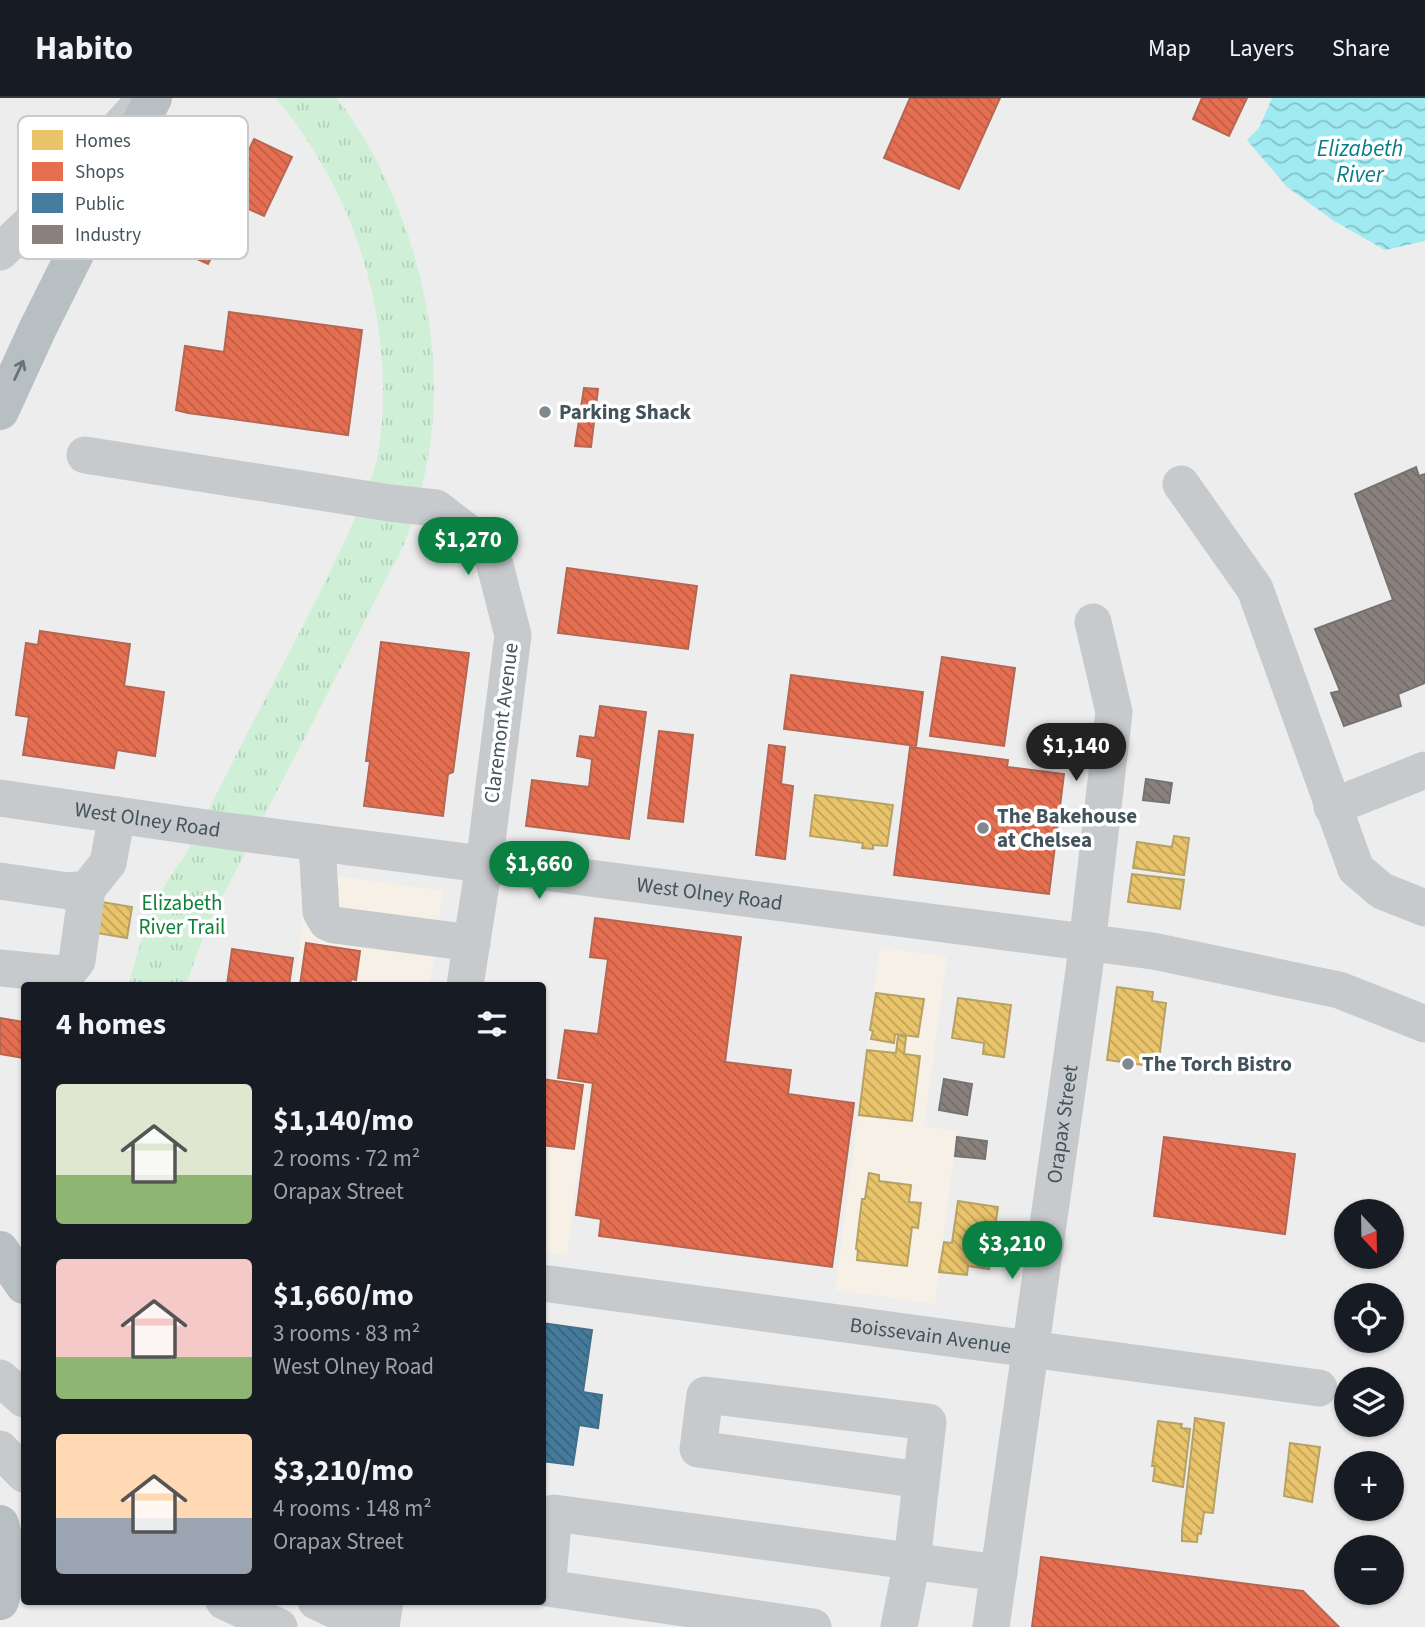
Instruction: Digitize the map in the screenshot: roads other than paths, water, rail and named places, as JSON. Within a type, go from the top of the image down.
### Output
[{"type":"highway","points":[[144,116],[153,98]]},
{"type":"highway","points":[[0,411],[72,259]]},
{"type":"highway","points":[[0,1250],[21,1281]]},
{"type":"highway","points":[[0,1287],[21,1307]]},
{"type":"highway","points":[[0,1524],[5,1568],[0,1601]]},
{"type":"street","points":[[130,116],[146,98]]},
{"type":"street","points":[[0,252],[18,235]]},
{"type":"street","name":"Claremont Avenue","points":[[85,455],[436,508],[491,550],[513,635],[484,865],[466,982]]},
{"type":"street","points":[[1181,484],[1255,589],[1356,869],[1382,891],[1425,908]]},
{"type":"street","name":"Orapax Street","points":[[991,1627],[1087,942],[1114,712],[1093,622]]},
{"type":"street","points":[[1332,807],[1425,770]]},
{"type":"street","name":"West Olney Road","points":[[0,798],[317,843],[1153,951],[1339,990],[1425,1024]]},
{"type":"street","points":[[0,968],[60,974],[70,970],[76,961],[87,889],[108,863],[117,815]]},
{"type":"street","points":[[317,843],[321,912],[327,922],[472,943]]},
{"type":"street","points":[[0,881],[68,891],[87,889]]},
{"type":"street","name":"Boissevain Avenue","points":[[546,1284],[1319,1388]]},
{"type":"street","points":[[0,1378],[21,1396]]},
{"type":"street","points":[[899,1627],[912,1561],[928,1422],[705,1395],[698,1449],[921,1480]]},
{"type":"street","points":[[0,1441],[21,1458]]},
{"type":"street","points":[[0,1449],[21,1471]]},
{"type":"street","points":[[813,1627],[547,1588],[554,1513],[999,1573]]},
{"type":"street","points":[[201,1605],[239,1627]]},
{"type":"street","points":[[232,1605],[279,1627]]},
{"type":"street","points":[[324,1605],[354,1619],[359,1627]]},
{"type":"street","points":[[381,1627],[384,1605]]},
{"type":"water","name":"Elizabeth River","points":[[1272,98],[1425,98],[1425,241],[1385,250],[1334,221],[1287,187],[1247,140],[1259,128]]},
{"type":"place","name":"Parking Shack","points":[[545,412]]},
{"type":"place","name":"The Bakehouse at Chelsea","points":[[983,828]]},
{"type":"place","name":"The Torch Bistro","points":[[1128,1064]]},
{"type":"park label","name":"Elizabeth River Trail","points":[[182,915]]}]
